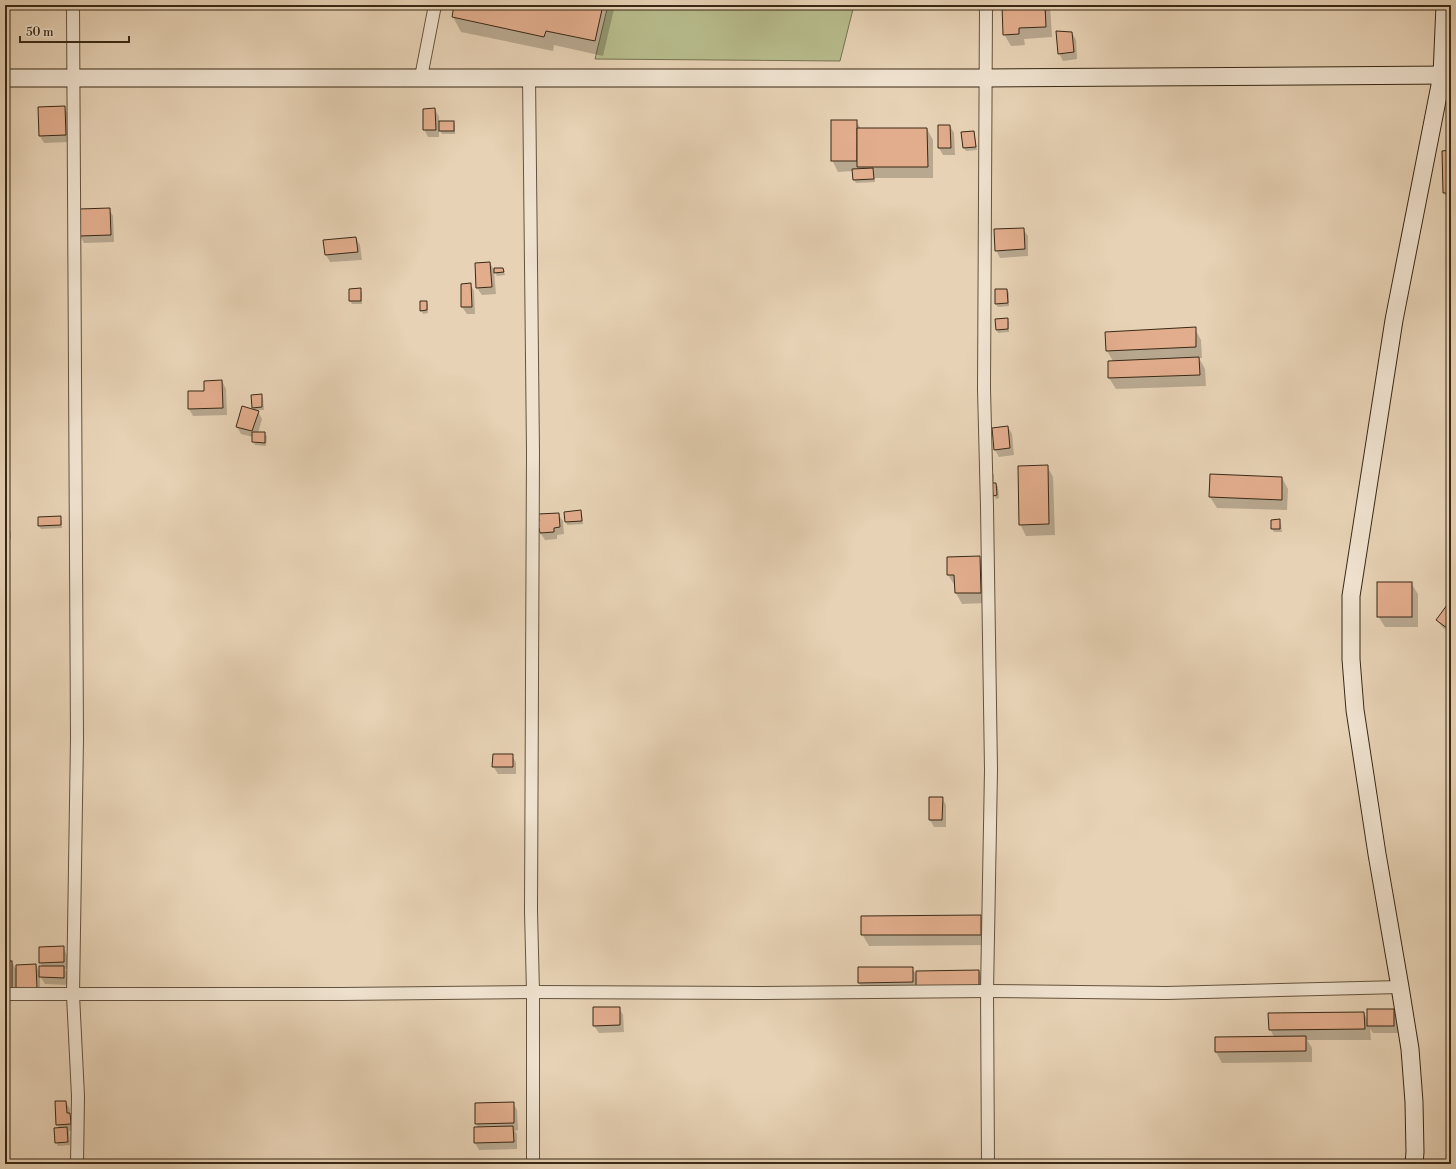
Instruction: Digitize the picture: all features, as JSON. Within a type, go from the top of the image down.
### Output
[{"type":"street","points":[[73,5],[76,730],[73,995],[78,1096],[77,1164]]},
{"type":"street","points":[[421,77],[435,5]]},
{"type":"street","points":[[986,5],[984,389],[991,770],[987,991],[988,1164]]},
{"type":"street","points":[[1414,1164],[1414,1102],[1410,1048],[1377,854],[1355,710],[1351,659],[1351,596],[1394,320],[1446,75],[1445,5]]},
{"type":"street","points":[[5,78],[985,78],[1446,75]]},
{"type":"street","points":[[529,77],[533,452],[531,911],[533,992],[533,1164]]},
{"type":"street","points":[[5,994],[342,994],[533,992],[761,993],[987,991],[1166,993],[1400,987]]},
{"type":"green space","points":[[608,5],[854,5],[840,61],[595,59]]},
{"type":"building","points":[[454,5],[603,5],[595,41],[546,31],[544,37],[452,17]]},
{"type":"building","points":[[1002,5],[1045,5],[1046,27],[1019,28],[1019,34],[1003,35]]},
{"type":"building","points":[[1056,31],[1072,32],[1074,52],[1058,54]]},
{"type":"building","points":[[65,106],[66,135],[39,136],[38,107]]},
{"type":"building","points":[[435,108],[436,130],[423,130],[423,109]]},
{"type":"building","points":[[831,120],[857,120],[857,161],[831,161]]},
{"type":"building","points":[[439,121],[454,121],[454,131],[439,131]]},
{"type":"building","points":[[938,125],[950,125],[951,148],[938,148]]},
{"type":"building","points":[[857,128],[927,128],[928,167],[857,167]]},
{"type":"building","points":[[974,131],[976,147],[963,148],[961,132]]},
{"type":"building","points":[[1451,150],[1451,193],[1443,193],[1442,151]]},
{"type":"building","points":[[873,168],[874,179],[853,180],[852,169]]},
{"type":"building","points":[[110,208],[111,235],[79,236],[79,209]]},
{"type":"building","points":[[1024,228],[1025,249],[995,251],[994,229]]},
{"type":"building","points":[[356,237],[358,252],[325,255],[323,240]]},
{"type":"building","points":[[490,262],[492,287],[476,288],[475,263]]},
{"type":"building","points":[[494,268],[503,268],[504,272],[494,273]]},
{"type":"building","points":[[471,283],[472,307],[461,307],[461,284]]},
{"type":"building","points":[[361,288],[361,301],[349,301],[349,289]]},
{"type":"building","points":[[995,289],[1007,289],[1008,303],[995,304]]},
{"type":"building","points":[[420,301],[427,301],[427,310],[420,311]]},
{"type":"building","points":[[1008,318],[1008,329],[996,330],[995,319]]},
{"type":"building","points":[[1196,327],[1196,347],[1106,351],[1105,332]]},
{"type":"building","points":[[1199,357],[1200,375],[1108,378],[1108,361]]},
{"type":"building","points":[[222,380],[223,408],[188,409],[188,391],[204,391],[204,381]]},
{"type":"building","points":[[262,394],[262,407],[252,408],[251,395]]},
{"type":"building","points":[[242,406],[259,411],[252,431],[236,427]]},
{"type":"building","points":[[1008,426],[1010,448],[994,450],[992,428]]},
{"type":"building","points":[[252,432],[265,432],[265,443],[252,442]]},
{"type":"building","points":[[1048,465],[1049,524],[1019,525],[1018,466]]},
{"type":"building","points":[[1210,474],[1282,477],[1282,500],[1209,497]]},
{"type":"building","points":[[992,483],[996,483],[997,495],[993,496]]},
{"type":"building","points":[[581,510],[582,521],[565,522],[564,512]]},
{"type":"building","points":[[559,513],[560,527],[554,528],[554,532],[540,533],[539,528],[536,528],[535,522],[539,521],[538,514]]},
{"type":"building","points":[[61,516],[61,525],[38,526],[38,517]]},
{"type":"building","points":[[1280,519],[1280,529],[1271,529],[1271,520]]},
{"type":"building","points":[[5,524],[7,524],[7,532],[5,532]]},
{"type":"building","points":[[980,556],[981,593],[955,593],[954,575],[947,575],[947,557]]},
{"type":"building","points":[[1377,582],[1412,582],[1412,617],[1377,617]]},
{"type":"building","points":[[1450,601],[1451,602],[1451,631],[1436,620]]},
{"type":"building","points":[[493,754],[513,754],[513,767],[492,767]]},
{"type":"building","points":[[929,797],[943,797],[942,820],[929,820]]},
{"type":"building","points":[[981,915],[981,935],[861,935],[861,916]]},
{"type":"building","points":[[64,946],[64,962],[39,963],[39,947]]},
{"type":"building","points":[[5,961],[12,961],[12,988],[5,988]]},
{"type":"building","points":[[36,964],[37,988],[16,988],[16,965]]},
{"type":"building","points":[[39,966],[64,966],[64,978],[39,977]]},
{"type":"building","points":[[858,967],[913,967],[913,982],[858,983]]},
{"type":"building","points":[[979,970],[979,986],[916,987],[916,971]]},
{"type":"building","points":[[593,1007],[620,1007],[620,1025],[593,1026]]},
{"type":"building","points":[[1367,1009],[1394,1009],[1394,1026],[1367,1026]]},
{"type":"building","points":[[1364,1012],[1365,1029],[1269,1030],[1268,1013]]},
{"type":"building","points":[[1306,1036],[1306,1051],[1215,1052],[1215,1037]]},
{"type":"building","points":[[55,1101],[66,1101],[67,1113],[70,1113],[71,1124],[56,1125]]},
{"type":"building","points":[[514,1102],[514,1123],[475,1124],[475,1103]]},
{"type":"building","points":[[513,1126],[514,1142],[474,1143],[474,1127]]},
{"type":"building","points":[[67,1127],[68,1142],[55,1143],[54,1128]]}]
